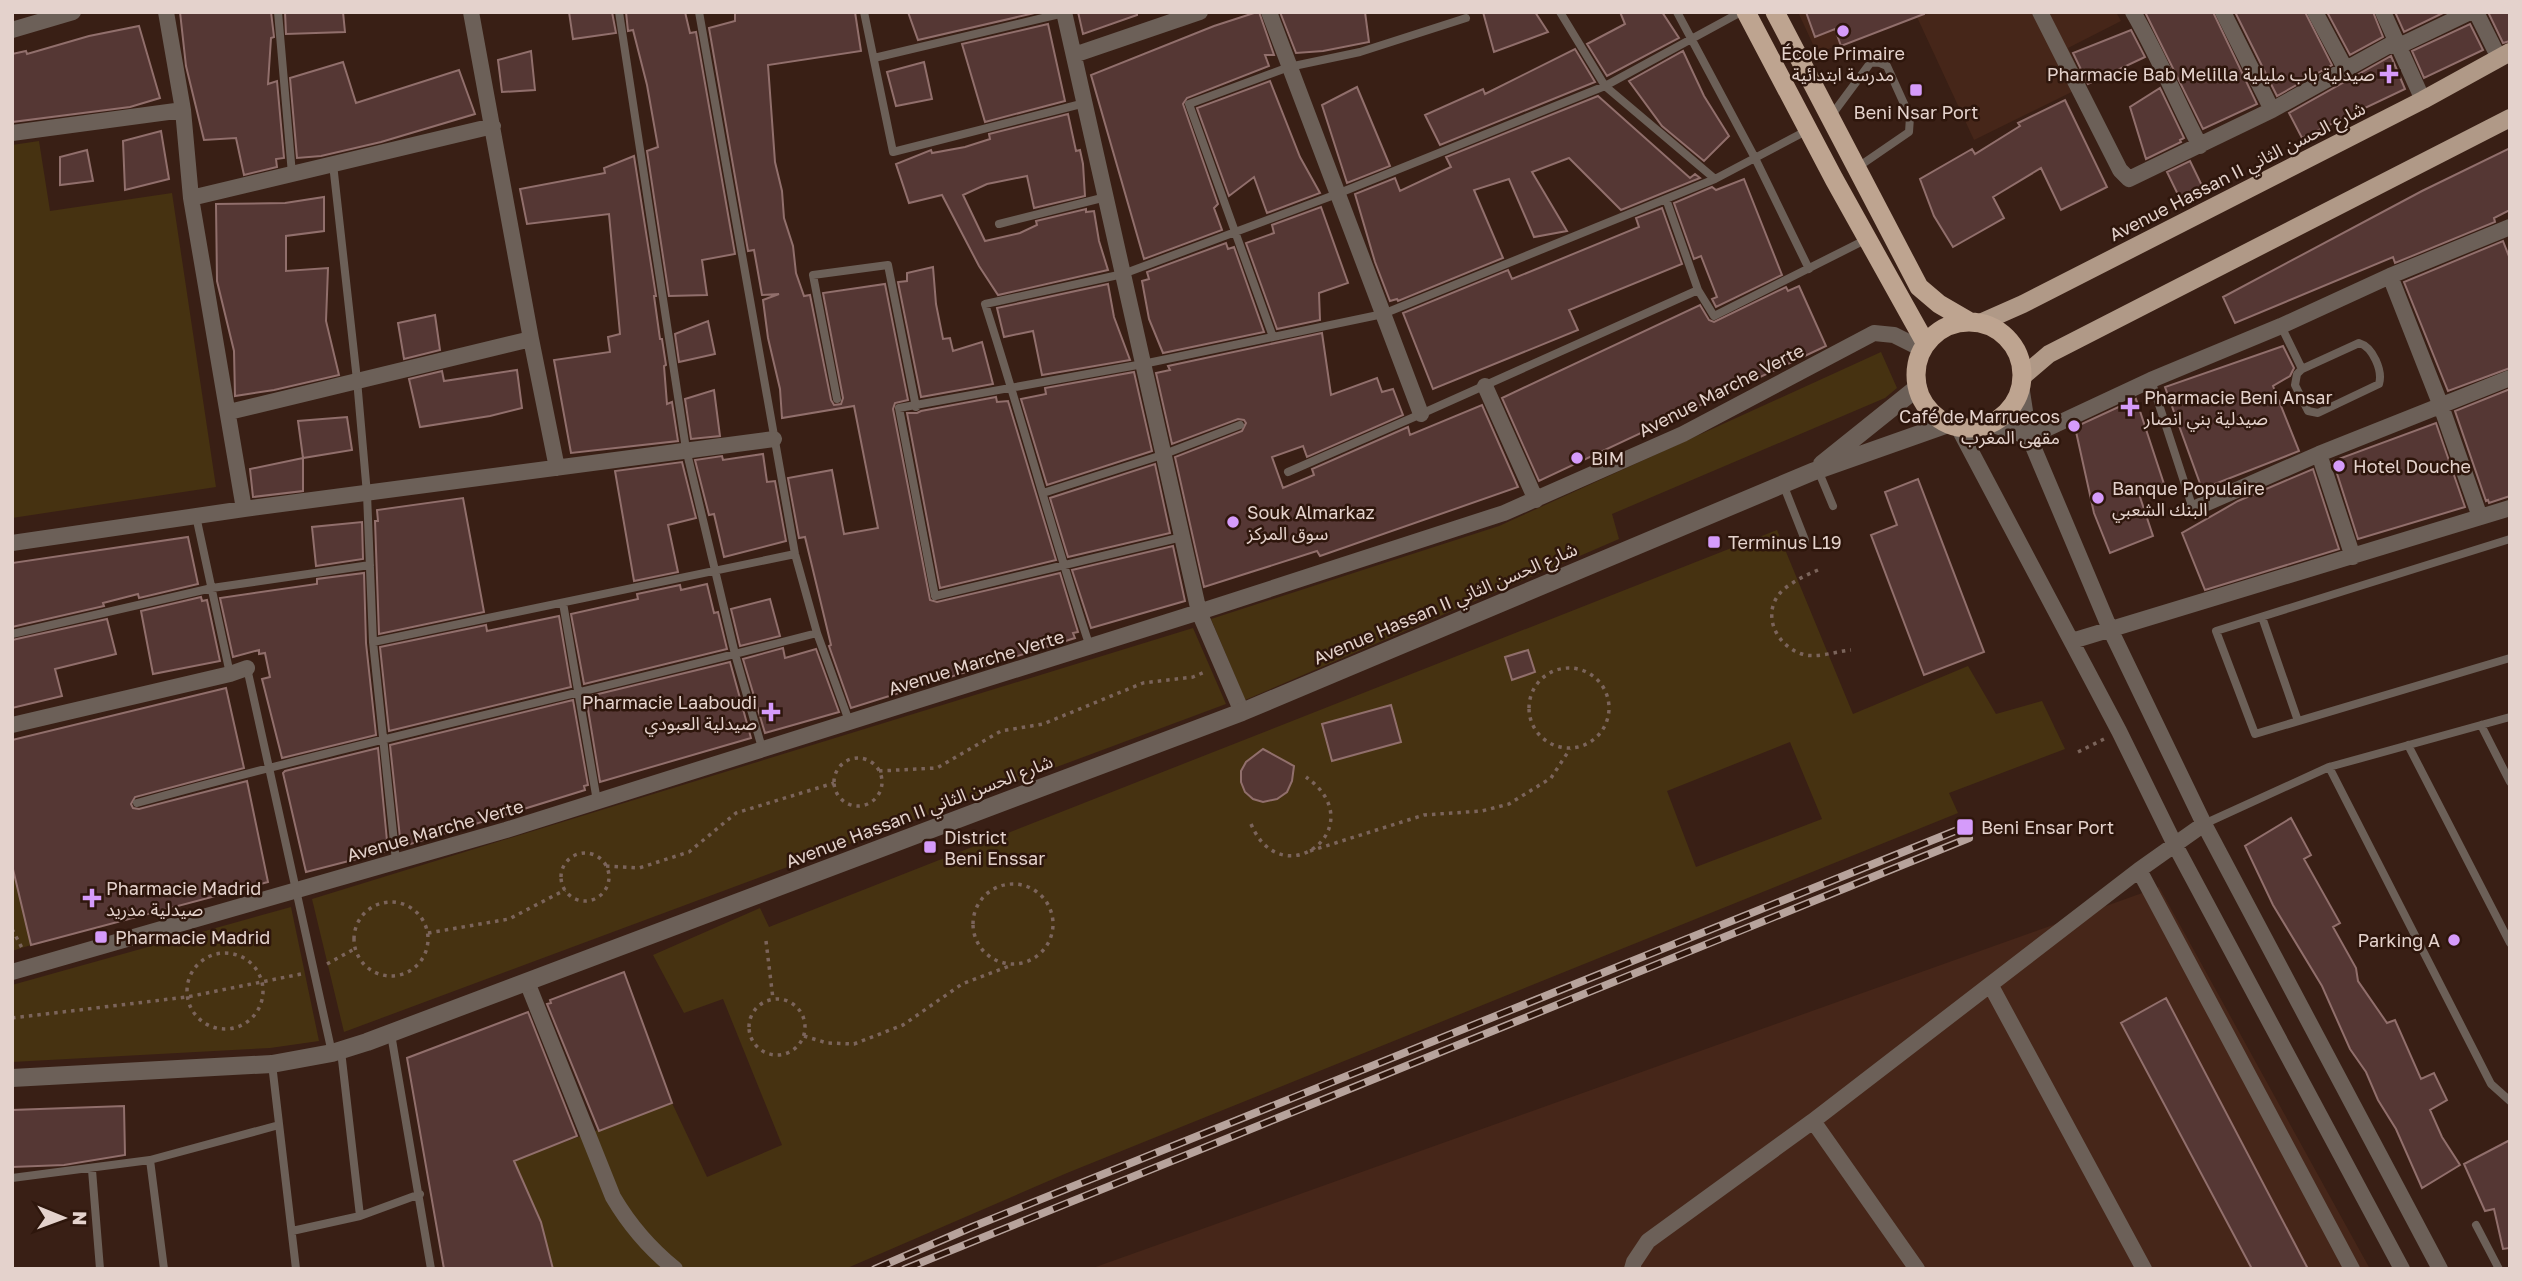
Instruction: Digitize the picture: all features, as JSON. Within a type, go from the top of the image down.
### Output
[{"type":"highway","points":[[1743,12],[1868,238],[1924,347]]},
{"type":"highway","points":[[1775,12],[1919,286],[1939,304],[1975,322],[1992,327],[2011,342],[2017,353],[2021,381],[2013,404],[1990,424],[1974,428],[1953,425],[1931,412],[1925,405],[1916,374],[1924,347],[1945,327],[1975,322]]},
{"type":"highway","points":[[1809,130],[1831,116]]},
{"type":"highway","points":[[1835,179],[1858,167]]},
{"type":"main road","name":"Avenue Hassan II شارع الحسن الثاني","points":[[1975,322],[2023,304],[2423,100],[2504,55]]},
{"type":"main road","points":[[2021,381],[2049,354],[2510,118]]},
{"type":"street","points":[[12,30],[73,12]]},
{"type":"street","points":[[166,12],[183,110],[191,198],[244,509]]},
{"type":"street","points":[[471,12],[557,468]]},
{"type":"street","points":[[1064,12],[1199,612],[1242,712]]},
{"type":"street","points":[[1074,55],[1200,12]]},
{"type":"street","points":[[1269,12],[1422,414]]},
{"type":"street","points":[[2040,12],[2125,177],[2133,179],[2272,110],[2345,68],[2470,12]]},
{"type":"street","points":[[2133,12],[2149,39],[2164,76],[2200,146]]},
{"type":"street","points":[[2224,12],[2272,110]]},
{"type":"street","points":[[2315,12],[2345,68]]},
{"type":"street","points":[[2383,12],[2423,100]]},
{"type":"street","points":[[2476,12],[2504,55]]},
{"type":"street","points":[[12,133],[183,110]]},
{"type":"street","points":[[191,198],[493,126]]},
{"type":"street","points":[[1990,424],[2029,436],[2389,276],[2509,229]]},
{"type":"street","points":[[2389,276],[2441,406],[2480,517]]},
{"type":"street","name":"Avenue Marche Verte","points":[[12,972],[396,862],[597,801],[1090,647],[1504,513],[1683,434],[1874,333],[1894,335],[1924,347]]},
{"type":"street","points":[[229,412],[531,339]]},
{"type":"street","points":[[2193,509],[2319,454],[2510,378]]},
{"type":"street","points":[[2021,381],[2029,436],[2110,629],[2204,824],[2440,1269]]},
{"type":"street","points":[[1485,386],[1536,500]]},
{"type":"street","name":"Avenue Hassan II شارع الحسن الثاني","points":[[1815,471],[1918,387]]},
{"type":"street","points":[[1953,425],[2072,641],[2175,845],[2402,1269]]},
{"type":"street","name":"Avenue Hassan II شارع الحسن الثاني","points":[[12,1078],[272,1064],[336,1052],[391,1034],[1242,712],[1815,471],[1953,425]]},
{"type":"street","points":[[12,543],[244,509],[774,439]]},
{"type":"street","points":[[2319,454],[2353,557]]},
{"type":"street","points":[[2072,641],[2510,508]]},
{"type":"street","points":[[12,726],[247,668]]},
{"type":"street","points":[[1632,1269],[1648,1241],[1813,1121],[2139,870],[2204,824]]},
{"type":"street","points":[[2139,870],[2352,1269]]},
{"type":"street","points":[[527,982],[613,1197],[646,1244],[676,1269]]},
{"type":"street","points":[[1990,986],[2144,1269]]},
{"type":"street","points":[[1813,1121],[1917,1269]]},
{"type":"lane","points":[[278,12],[292,174]]},
{"type":"lane","points":[[619,12],[686,449],[735,654],[762,748]]},
{"type":"lane","points":[[698,12],[795,554],[817,633],[849,721]]},
{"type":"lane","points":[[864,12],[893,152],[1084,103]]},
{"type":"lane","points":[[874,58],[1064,12]]},
{"type":"lane","points":[[1560,12],[1605,86],[1715,179]]},
{"type":"lane","points":[[1677,12],[1755,158],[1809,269]]},
{"type":"lane","points":[[1090,647],[1063,566],[985,304],[1123,274],[1338,194],[1605,86],[1743,12]]},
{"type":"lane","points":[[1273,337],[1189,104],[1289,67],[1360,52],[1466,18]]},
{"type":"lane","points":[[1831,116],[1871,62],[1880,62],[1887,66],[1910,117],[1909,132],[1858,167]]},
{"type":"lane","points":[[1182,537],[935,596],[899,408],[1143,365],[1383,314],[1715,179],[1809,130]]},
{"type":"lane","points":[[333,164],[357,380],[367,494],[373,642],[396,862]]},
{"type":"lane","points":[[999,224],[1106,197]]},
{"type":"lane","points":[[1666,199],[1698,290],[1714,316],[1868,238]]},
{"type":"lane","points":[[837,399],[813,275],[888,265],[916,407]]},
{"type":"lane","points":[[1288,472],[1698,290]]},
{"type":"lane","points":[[2281,326],[2302,369]]},
{"type":"lane","points":[[2359,343],[2371,351],[2380,380],[2374,386],[2313,413],[2305,408],[2295,384],[2302,369],[2359,343]]},
{"type":"lane","points":[[2151,380],[2193,509]]},
{"type":"lane","points":[[1043,493],[1163,454],[1240,425]]},
{"type":"lane","points":[[1815,471],[1833,506]]},
{"type":"lane","points":[[1783,484],[1805,540]]},
{"type":"lane","points":[[196,516],[230,674]]},
{"type":"lane","points":[[2510,539],[2216,631],[2255,734],[2510,658]]},
{"type":"lane","points":[[373,642],[795,554]]},
{"type":"lane","points":[[12,634],[212,588],[370,565]]},
{"type":"lane","points":[[563,603],[597,801]]},
{"type":"lane","points":[[2262,617],[2298,721]]},
{"type":"lane","points":[[137,803],[381,738],[580,694],[817,633]]},
{"type":"lane","points":[[247,668],[313,972],[336,1052],[360,1216]]},
{"type":"lane","points":[[2204,824],[2329,766],[2510,717]]},
{"type":"lane","points":[[2481,725],[2510,782]]},
{"type":"lane","points":[[2408,745],[2510,943]]},
{"type":"lane","points":[[2329,766],[2491,1084],[2510,1101]]},
{"type":"lane","points":[[391,1034],[431,1269]]},
{"type":"lane","points":[[272,1064],[296,1269]]},
{"type":"lane","points":[[12,1178],[92,1170],[150,1160],[279,1125]]},
{"type":"lane","points":[[150,1160],[164,1269]]},
{"type":"lane","points":[[92,1170],[100,1269]]},
{"type":"lane","points":[[292,1231],[360,1216],[420,1194]]},
{"type":"lane","points":[[2476,1225],[2499,1269]]},
{"type":"path","points":[[1818,570],[1783,590],[1776,600],[1772,611],[1776,634],[1783,644],[1804,656],[1851,650]]},
{"type":"path","points":[[879,771],[937,768],[1001,731],[1043,723],[1143,683],[1193,677],[1222,665]]},
{"type":"path","points":[[1251,824],[1257,838],[1274,853],[1292,856],[1423,814],[1482,811],[1509,804],[1551,778],[1570,749],[1587,745],[1600,735],[1608,720],[1609,703],[1604,688],[1593,675],[1577,668],[1560,669],[1545,676],[1534,689],[1529,705],[1531,722],[1540,736],[1553,746],[1570,749]]},
{"type":"path","points":[[2078,752],[2119,732]]},
{"type":"path","points":[[852,759],[868,760],[879,771],[882,787],[874,800],[852,806],[845,803],[835,791],[834,783],[838,768],[852,759]]},
{"type":"path","points":[[1306,777],[1321,788],[1331,806],[1330,827],[1323,841],[1310,851]]},
{"type":"path","points":[[606,866],[639,868],[689,852],[736,813],[834,783]]},
{"type":"path","points":[[581,853],[596,856],[606,866],[606,889],[593,900],[577,900],[565,890],[561,874],[568,860],[574,856],[581,853]]},
{"type":"path","points":[[804,1036],[827,1042],[854,1044],[902,1025],[962,984],[1032,960],[1045,949],[1052,935],[1052,915],[1043,897],[1027,887],[1007,884],[992,890],[980,900],[974,916],[974,933],[979,947],[989,957],[1013,965]]},
{"type":"path","points":[[428,933],[509,919],[565,890]]},
{"type":"path","points":[[384,903],[407,906],[424,922],[428,933],[428,946],[423,957],[405,974],[380,975],[360,960],[356,948],[358,925],[373,907],[384,903]]},
{"type":"path","points":[[12,929],[22,948]]},
{"type":"path","points":[[766,941],[773,999]]},
{"type":"path","points":[[12,1018],[187,997],[261,983],[313,972],[356,948]]},
{"type":"path","points":[[219,952],[237,954],[251,963],[259,974],[263,988],[261,1003],[253,1017],[240,1026],[223,1029],[209,1026],[198,1019],[190,1008],[187,997],[191,971],[203,959],[219,952]]},
{"type":"path","points":[[773,999],[788,1001],[799,1009],[805,1021],[804,1036],[800,1045],[791,1052],[778,1056],[765,1053],[754,1044],[750,1034],[750,1022],[755,1010],[763,1003],[773,999]]},
{"type":"shaded area","points":[[1798,12],[2116,12],[2121,21],[2068,48],[2086,85],[1974,140],[1917,17],[1817,53]]},
{"type":"shaded area","points":[[39,141],[50,211],[172,193],[216,487],[12,518],[12,145]]},
{"type":"shaded area","points":[[1881,352],[1897,388],[1885,398],[1612,514],[1619,539],[1245,700],[1211,619],[1499,526]]},
{"type":"shaded area","points":[[1777,530],[1853,714],[1968,666],[1996,714],[2042,701],[2065,749],[1949,793],[1958,813],[1067,1173],[845,1269],[553,1269],[541,1222],[514,1161],[672,1103],[707,1177],[782,1145],[723,999],[684,1013],[653,955],[760,908],[769,927]],"holes":[[[1790,742],[1822,819],[1696,867],[1667,791]]]},
{"type":"shaded area","points":[[1193,628],[1226,704],[344,1032],[312,899]]},
{"type":"shaded area","points":[[12,865],[31,945],[12,951]]},
{"type":"shaded area","points":[[2159,887],[2370,1269],[1090,1269]]},
{"type":"shaded area","points":[[291,907],[319,1041],[270,1048],[12,1062],[12,985]]},
{"type":"building","points":[[180,12],[271,12],[274,37],[271,38],[268,84],[277,81],[284,158],[276,159],[277,167],[244,175],[236,138],[204,140],[186,66]]},
{"type":"building","points":[[285,12],[343,12],[345,32],[286,34]]},
{"type":"building","points":[[569,12],[612,12],[616,33],[573,39]]},
{"type":"building","points":[[626,12],[685,12],[690,33],[696,32],[735,254],[702,260],[707,295],[669,296],[647,151],[658,147],[647,85],[633,30],[628,31]]},
{"type":"building","points":[[735,12],[855,12],[861,51],[768,65],[775,162],[796,273],[804,296],[810,295],[834,405],[841,404],[843,398],[823,293],[885,284],[908,400],[895,403],[893,409],[930,600],[937,602],[1060,573],[1078,632],[1073,633],[1075,638],[851,708],[829,646],[831,645],[805,537],[799,538],[788,478],[832,470],[844,534],[878,528],[854,406],[782,418],[780,389],[768,338],[763,300],[779,294],[762,295],[754,250],[748,251],[709,28],[735,21]]},
{"type":"building","points":[[908,12],[1039,12],[918,40]]},
{"type":"building","points":[[1078,12],[1137,12],[1137,15],[1083,34]]},
{"type":"building","points":[[1257,12],[1274,55],[1265,55],[1269,66],[1187,98],[1183,104],[1218,204],[1214,208],[1222,230],[1144,259],[1091,75],[1214,26]]},
{"type":"building","points":[[1280,12],[1365,12],[1369,42],[1296,53]]},
{"type":"building","points":[[1483,12],[1535,12],[1548,32],[1494,52]]},
{"type":"building","points":[[1620,12],[1662,12],[1679,38],[1607,76],[1587,44],[1625,24]]},
{"type":"building","name":"École Primaire مدرسة ابتدائية","points":[[1806,12],[1924,14],[1841,46],[1835,29],[1815,37]]},
{"type":"building","points":[[2145,12],[2213,12],[2257,104],[2203,129]]},
{"type":"building","points":[[2235,12],[2305,12],[2332,65],[2277,96]]},
{"type":"building","points":[[2327,12],[2373,12],[2383,37],[2350,55]]},
{"type":"building","points":[[2395,12],[2445,12],[2404,32]]},
{"type":"building","points":[[2488,12],[2510,12],[2510,41],[2503,43]]},
{"type":"building","points":[[1048,24],[1065,101],[985,122],[962,44]]},
{"type":"building","points":[[2470,24],[2483,50],[2424,78],[2412,51]]},
{"type":"building","points":[[139,26],[160,98],[130,107],[12,122],[12,54],[26,51],[27,54],[89,36]]},
{"type":"building","points":[[2131,30],[2145,57],[2088,84],[2073,53]]},
{"type":"building","points":[[1575,49],[1595,82],[1440,145],[1425,115],[1483,89],[1485,94]]},
{"type":"building","points":[[531,51],[535,90],[502,92],[498,60]]},
{"type":"building","points":[[1683,51],[1704,96],[1729,136],[1704,161],[1662,126],[1629,81]]},
{"type":"building","points":[[2391,56],[2405,89],[2302,138],[2289,113]]},
{"type":"building","points":[[343,62],[356,103],[459,70],[475,114],[381,142],[321,156],[297,158],[290,78]]},
{"type":"building","points":[[924,62],[932,99],[896,106],[887,72]]},
{"type":"building","points":[[1270,81],[1300,157],[1320,193],[1267,213],[1254,177],[1229,196],[1197,108]]},
{"type":"building","points":[[1357,87],[1390,166],[1347,183],[1322,105]]},
{"type":"building","points":[[2160,88],[2184,138],[2146,159],[2130,107]]},
{"type":"building","points":[[1598,96],[1690,178],[1695,174],[1700,178],[1621,210],[1569,158],[1532,172],[1567,231],[1534,237],[1509,179],[1474,190],[1503,258],[1398,301],[1390,301],[1375,262],[1355,194],[1395,178],[1400,191],[1451,167],[1446,157]]},
{"type":"building","points":[[2065,100],[2107,187],[2061,210],[2041,168],[1993,197],[2004,218],[1953,247],[1934,216],[1920,179],[1972,149],[1975,154],[2020,126],[2018,123]]},
{"type":"building","points":[[1068,114],[1076,151],[1080,150],[1083,164],[1085,196],[1034,208],[1027,176],[987,184],[963,195],[985,241],[1020,233],[1037,225],[1036,221],[1086,209],[1086,212],[1094,211],[1108,270],[998,295],[979,266],[942,195],[909,203],[896,164],[931,150],[932,153],[965,147],[990,139],[989,134]]},
{"type":"building","points":[[161,131],[169,179],[125,190],[123,141]]},
{"type":"building","points":[[2510,148],[2510,210],[2494,218],[2495,222],[2395,263],[2393,257],[2235,323],[2223,297],[2422,191]]},
{"type":"building","points":[[87,150],[93,181],[60,185],[60,157]]},
{"type":"building","points":[[634,156],[666,365],[667,404],[672,402],[678,441],[571,453],[554,360],[610,352],[608,337],[620,334],[609,214],[527,224],[520,189],[605,173],[604,168]]},
{"type":"building","points":[[2190,161],[2206,194],[2183,205],[2167,172]]},
{"type":"building","points":[[1744,179],[1782,275],[1716,307],[1712,299],[1717,297],[1701,256],[1694,259],[1674,203],[1712,187],[1716,190]]},
{"type":"building","points":[[324,197],[324,231],[286,236],[286,271],[328,268],[326,321],[339,375],[235,396],[234,351],[217,281],[216,204],[285,203]]},
{"type":"building","points":[[1321,207],[1348,283],[1319,293],[1320,320],[1277,329],[1246,243],[1274,233],[1272,225]]},
{"type":"building","points":[[1662,208],[1682,264],[1569,310],[1578,330],[1433,389],[1403,313],[1508,270],[1512,279],[1639,227],[1636,218]]},
{"type":"building","points":[[2503,241],[2510,259],[2510,368],[2448,391],[2404,282]]},
{"type":"building","points":[[1226,243],[1228,249],[1234,247],[1264,332],[1163,353],[1149,319],[1142,281],[1149,279],[1147,272]]},
{"type":"building","points":[[933,267],[936,304],[943,339],[950,338],[953,351],[982,342],[993,384],[921,397],[898,282],[907,281],[907,273]]},
{"type":"building","points":[[1108,284],[1114,317],[1130,360],[1042,375],[1033,331],[1004,337],[997,308]]},
{"type":"building","points":[[1799,286],[1826,346],[1539,481],[1502,398],[1700,305],[1709,320],[1714,322],[1786,287],[1788,291]]},
{"type":"building","points":[[435,315],[440,350],[404,359],[398,323]]},
{"type":"building","points":[[708,321],[715,354],[679,362],[675,334]]},
{"type":"building","points":[[1322,333],[1331,395],[1377,378],[1382,392],[1393,389],[1403,415],[1307,457],[1303,446],[1272,457],[1283,488],[1314,475],[1312,469],[1408,427],[1410,435],[1482,405],[1518,487],[1320,556],[1317,551],[1204,587],[1175,457],[1242,431],[1246,423],[1238,419],[1172,444],[1156,373],[1170,370],[1168,366]]},
{"type":"building","points":[[2283,346],[2294,368],[2290,376],[2273,386],[2299,451],[2202,489],[2165,387]]},
{"type":"building","points":[[517,370],[522,408],[420,427],[409,379],[442,371],[444,381]]},
{"type":"building","points":[[1134,372],[1152,451],[1047,485],[1021,399],[1046,394],[1045,388]]},
{"type":"building","points":[[2510,389],[2510,496],[2489,503],[2486,501],[2455,411]]},
{"type":"building","points":[[714,390],[720,436],[691,439],[685,399]]},
{"type":"building","points":[[996,397],[997,402],[1008,401],[1056,560],[940,588],[907,413]]},
{"type":"building","points":[[2136,399],[2164,484],[2139,494],[2153,536],[2110,553],[2094,513],[2075,427]]},
{"type":"building","points":[[347,417],[352,450],[303,458],[298,421]]},
{"type":"building","points":[[2436,423],[2465,507],[2358,539],[2333,461]]},
{"type":"building","points":[[763,454],[767,482],[775,481],[786,541],[724,557],[714,514],[709,515],[695,460],[722,456],[723,460]]},
{"type":"building","points":[[303,458],[303,491],[253,497],[250,469]]},
{"type":"building","points":[[682,462],[696,518],[668,525],[678,572],[634,581],[615,471]]},
{"type":"building","points":[[1155,464],[1170,533],[1068,557],[1050,498]]},
{"type":"building","points":[[2313,469],[2339,549],[2205,590],[2182,533],[2238,501]]},
{"type":"building","points":[[1918,479],[1984,652],[1924,675],[1871,535],[1897,525],[1885,492]]},
{"type":"building","points":[[463,498],[484,612],[379,634],[375,521],[378,521],[377,510]]},
{"type":"building","points":[[362,522],[363,559],[316,566],[312,527]]},
{"type":"building","points":[[188,537],[198,584],[139,598],[138,594],[103,603],[104,606],[12,627],[12,563]]},
{"type":"building","points":[[1173,546],[1185,601],[1091,628],[1072,570]]},
{"type":"building","points":[[364,573],[366,643],[376,735],[282,758],[262,679],[270,677],[265,653],[259,654],[259,650],[233,657],[220,598],[317,584],[317,579]]},
{"type":"building","points":[[707,584],[714,613],[718,612],[727,649],[584,684],[571,614],[638,599],[637,594],[680,585],[681,590]]},
{"type":"building","points":[[201,597],[202,601],[207,600],[220,661],[153,674],[141,611]]},
{"type":"building","points":[[770,599],[780,636],[740,646],[731,609]]},
{"type":"building","points":[[559,616],[571,687],[389,731],[380,647],[486,625],[487,631]]},
{"type":"building","points":[[107,619],[116,654],[55,669],[62,696],[12,708],[12,640]]},
{"type":"building","points":[[783,648],[785,658],[816,649],[839,712],[765,733],[743,659]]},
{"type":"building","points":[[1528,650],[1535,672],[1512,680],[1505,657]]},
{"type":"building","points":[[730,662],[751,738],[600,782],[586,697]]},
{"type":"building","points":[[226,688],[244,768],[135,797],[131,804],[133,808],[139,809],[247,781],[268,882],[31,945],[12,865],[12,740]]},
{"type":"building","points":[[573,700],[588,785],[584,786],[585,790],[401,847],[390,745]]},
{"type":"building","points":[[1391,705],[1401,742],[1332,761],[1322,724]]},
{"type":"building","points":[[378,748],[388,851],[306,872],[283,773]]},
{"type":"building","points":[[1263,749],[1294,766],[1287,792],[1277,799],[1263,802],[1253,799],[1245,792],[1241,771],[1246,762]]},
{"type":"building","points":[[2291,818],[2311,855],[2304,859],[2340,923],[2333,927],[2356,968],[2358,981],[2387,1023],[2395,1020],[2421,1079],[2434,1073],[2447,1100],[2430,1110],[2442,1137],[2460,1165],[2422,1188],[2396,1129],[2378,1100],[2366,1072],[2350,1049],[2322,986],[2273,905],[2245,846]]},
{"type":"building","points":[[624,972],[672,1103],[599,1131],[547,1004],[551,1003],[550,1000]]},
{"type":"building","points":[[2166,998],[2308,1269],[2252,1269],[2121,1023]]},
{"type":"building","points":[[528,1012],[577,1136],[514,1161],[541,1222],[553,1269],[444,1269],[407,1058]]},
{"type":"building","points":[[124,1106],[125,1155],[64,1165],[12,1167],[12,1110]]},
{"type":"building","points":[[2510,1140],[2510,1248],[2503,1249],[2494,1209],[2485,1211],[2464,1164]]},
{"type":"railway","points":[[875,1269],[972,1227],[1965,827]]},
{"type":"railway","points":[[905,1269],[1969,838]]},
{"type":"place","name":"École Primaire مدرسة ابتدائية","points":[[1843,31]]},
{"type":"place","name":"Pharmacie Bab Melilla صيدلية باب مليلية","points":[[2389,74]]},
{"type":"place","name":"Beni Nsar Port","points":[[1916,90]]},
{"type":"place","name":"Pharmacie Beni Ansar صيدلية بني انصار","points":[[2130,407]]},
{"type":"place","name":"Café de Marruecos مقهى المغرب","points":[[2074,426]]},
{"type":"place","name":"BIM","points":[[1577,458]]},
{"type":"place","name":"Hotel Douche","points":[[2339,466]]},
{"type":"place","name":"Banque Populaire البنك الشعبي","points":[[2098,498]]},
{"type":"place","name":"Souk Almarkaz سوق المركز","points":[[1233,522]]},
{"type":"place","name":"Terminus L19","points":[[1714,542]]},
{"type":"place","name":"Pharmacie Laaboudi صيدلية العبودي","points":[[771,712]]},
{"type":"place","name":"Beni Ensar Port","points":[[1965,827]]},
{"type":"place","name":"District Beni Enssar","points":[[930,847]]},
{"type":"place","name":"Pharmacie Madrid صيدلية مدريد","points":[[92,898]]},
{"type":"place","name":"Pharmacie Madrid","points":[[101,937]]},
{"type":"place","name":"Parking A","points":[[2454,940]]}]
